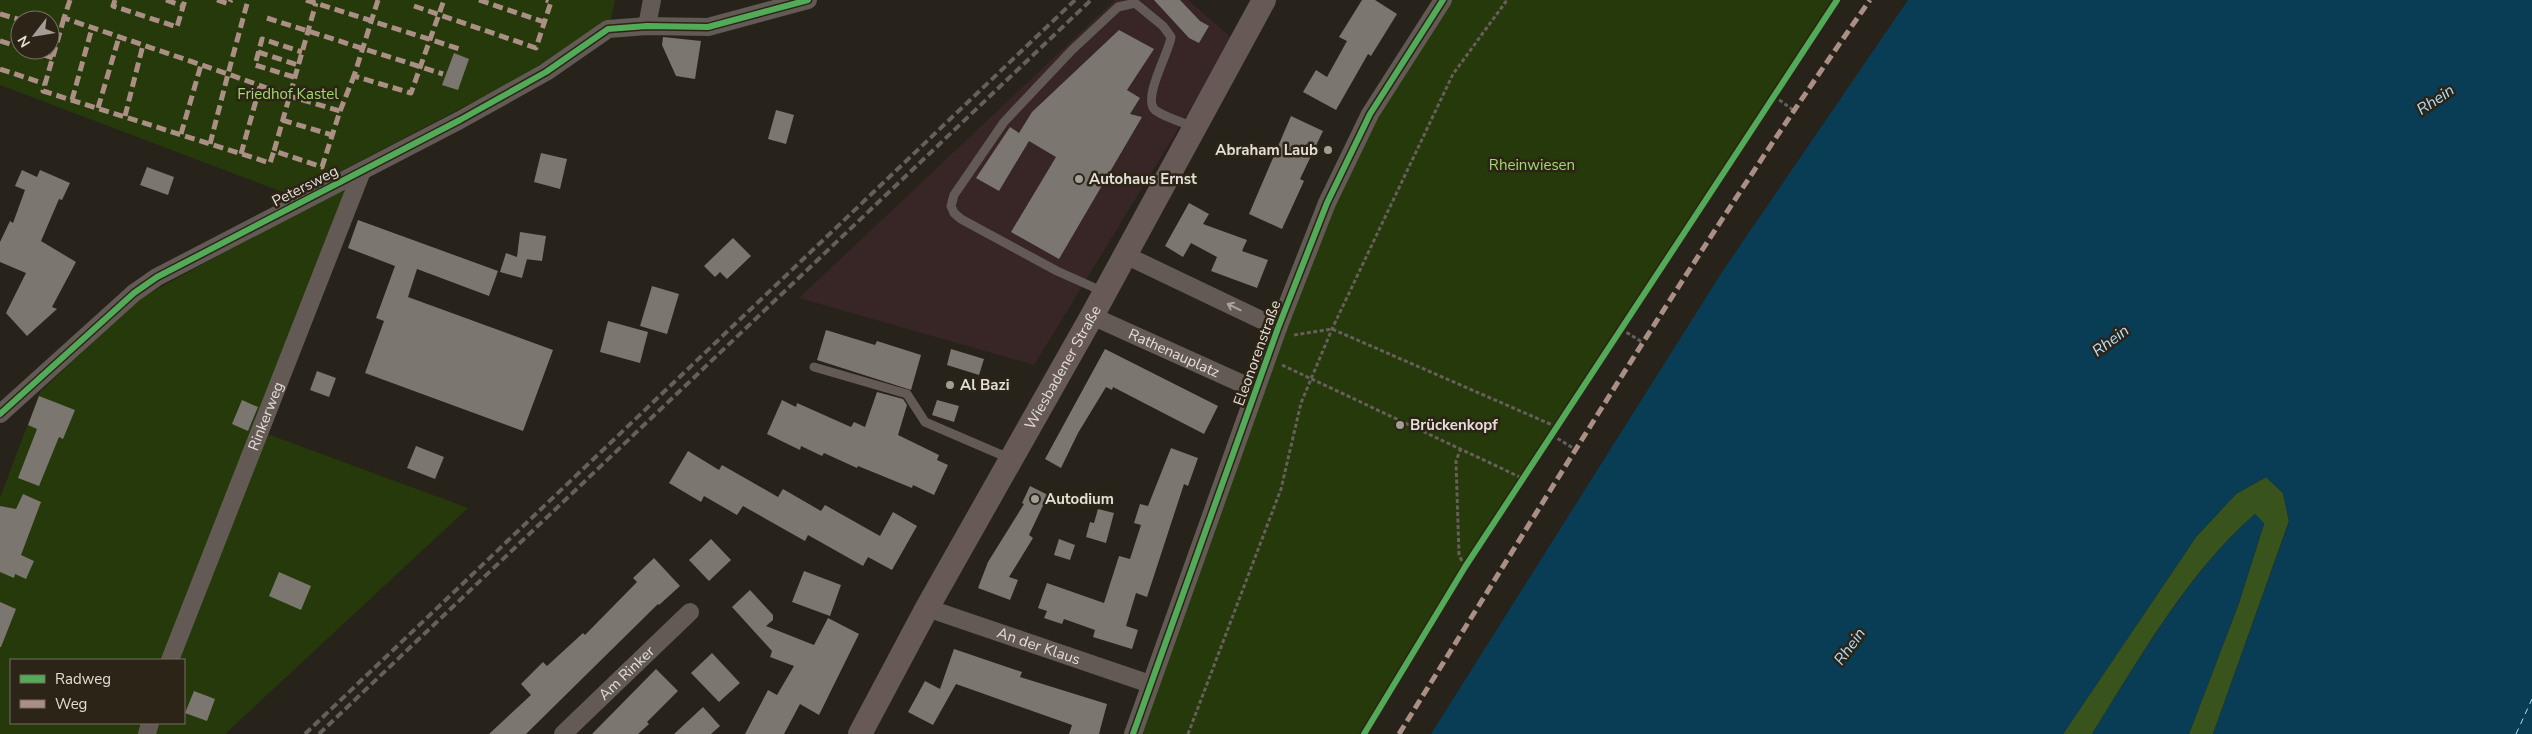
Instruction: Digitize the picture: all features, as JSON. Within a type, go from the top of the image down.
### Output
[{"type":"main road","name":"Wiesbadener Straße","points":[[860,734],[927,608],[1092,316],[1264,0]]},
{"type":"street","points":[[647,26],[652,0]]},
{"type":"street","name":"Petersweg","points":[[0,414],[134,294],[157,277],[460,120],[546,72],[608,29],[647,26],[708,27],[808,0]]},
{"type":"street","name":"Eleonorenstraße","points":[[1133,734],[1278,328],[1327,203],[1370,114],[1443,0]]},
{"type":"street","name":"Rinkerweg","points":[[170,659],[362,171]]},
{"type":"street","points":[[1125,254],[1278,328]]},
{"type":"street","name":"Rathenauplatz","points":[[1092,316],[1256,390]]},
{"type":"street","name":"An der Klaus","points":[[927,608],[1150,684]]},
{"type":"street","name":"Am Rinker","points":[[563,734],[690,612]]},
{"type":"lane","points":[[1105,292],[1057,270],[961,219],[954,213],[951,206],[954,195],[1004,122],[1072,50],[1118,7],[1124,4],[1135,3],[1163,26],[1170,37],[1170,45],[1152,91],[1150,102],[1155,110],[1194,127]]},
{"type":"lane","points":[[814,367],[907,394],[925,422],[1011,459]]},
{"type":"path","points":[[1188,734],[1282,489],[1301,403],[1332,329],[1453,74],[1507,0]]},
{"type":"path","points":[[1774,96],[1793,110]]},
{"type":"path","points":[[1278,328],[1293,335],[1332,329],[1557,427]]},
{"type":"path","points":[[1621,329],[1642,342]]},
{"type":"path","points":[[1268,359],[1462,448],[1524,479]]},
{"type":"path","points":[[1552,435],[1576,450]]},
{"type":"path","points":[[1462,448],[1456,461],[1459,555],[1465,567]]},
{"type":"shaded area","points":[[1115,0],[1188,0],[1233,39],[1034,365],[799,298]]},
{"type":"green space","name":"Friedhof Kastel","points":[[0,0],[615,0],[610,24],[544,65],[293,196],[0,85]]},
{"type":"green space","name":"Rheinwiesen","points":[[1443,0],[1837,0],[1465,567],[1364,734],[1133,734],[1327,203]]},
{"type":"green space","points":[[350,184],[262,432],[468,508],[225,734],[0,734],[0,498],[40,392],[139,299]]},
{"type":"green space","points":[[2266,477],[2283,493],[2289,521],[2213,734],[2189,734],[2239,603],[2264,524],[2255,514],[2208,562],[2186,589],[2092,734],[2063,734],[2196,537],[2236,494]]},
{"type":"water","name":"Rhein","points":[[1908,0],[2532,0],[2532,734],[2213,734],[2289,522],[2283,493],[2266,477],[2236,494],[2196,537],[2063,734],[1431,734],[1724,269]]},
{"type":"water","points":[[2255,514],[2264,523],[2239,603],[2189,734],[2092,734],[2166,618],[2187,589],[2231,537]]},
{"type":"building","points":[[1154,0],[1180,0],[1200,21],[1209,26],[1199,43],[1189,38]]},
{"type":"building","points":[[1362,0],[1375,0],[1397,14],[1371,56],[1368,54],[1336,110],[1303,92],[1316,70],[1327,77],[1347,41],[1339,37]]},
{"type":"building","points":[[1119,30],[1154,49],[1127,90],[1140,98],[1130,114],[1142,117],[1059,259],[1011,232],[1056,157],[1029,141],[999,191],[976,178],[1010,127],[1019,133],[1032,112]]},
{"type":"building","points":[[663,37],[701,41],[695,79],[676,76],[662,45]]},
{"type":"building","points":[[454,53],[469,59],[458,90],[442,85]]},
{"type":"building","points":[[776,110],[794,115],[786,144],[768,139]]},
{"type":"building","points":[[1291,116],[1323,131],[1300,179],[1304,181],[1282,229],[1249,214]]},
{"type":"building","points":[[541,153],[567,159],[560,189],[534,182]]},
{"type":"building","points":[[147,167],[174,177],[168,195],[140,185]]},
{"type":"building","points":[[22,170],[37,177],[40,170],[70,183],[62,200],[59,199],[41,241],[76,262],[52,307],[57,309],[27,336],[6,313],[26,273],[0,262],[0,242],[10,221],[13,223],[25,190],[15,186]]},
{"type":"building","points":[[1189,203],[1209,214],[1203,224],[1247,240],[1242,251],[1268,260],[1257,288],[1211,271],[1217,257],[1191,243],[1183,257],[1165,246]]},
{"type":"building","points":[[358,220],[498,271],[489,296],[417,269],[408,297],[553,350],[523,431],[365,373],[384,321],[376,318],[395,266],[348,248]]},
{"type":"building","points":[[520,232],[546,236],[542,261],[527,259],[522,278],[500,272],[506,253],[517,257]]},
{"type":"building","points":[[733,238],[751,256],[727,279],[720,272],[715,277],[704,266]]},
{"type":"building","points":[[652,286],[679,294],[667,334],[640,326]]},
{"type":"building","points":[[608,321],[648,332],[640,363],[600,352]]},
{"type":"building","points":[[826,330],[875,345],[877,341],[921,355],[911,390],[817,360]]},
{"type":"building","points":[[951,349],[984,359],[979,375],[947,365]]},
{"type":"building","points":[[1105,349],[1218,406],[1204,434],[1113,387],[1112,390],[1106,387],[1078,433],[1061,468],[1045,459]]},
{"type":"building","points":[[317,371],[336,378],[329,397],[310,390]]},
{"type":"building","points":[[877,392],[903,399],[907,405],[898,435],[939,455],[937,460],[948,465],[934,495],[913,485],[912,488],[858,466],[857,468],[824,453],[822,456],[801,446],[800,450],[767,434],[782,400],[796,407],[797,403],[851,427],[854,422],[865,427]]},
{"type":"building","points":[[39,396],[75,410],[63,439],[59,437],[39,486],[18,478],[37,429],[28,425]]},
{"type":"building","points":[[242,400],[258,407],[248,431],[232,424]]},
{"type":"building","points":[[937,400],[959,406],[954,422],[932,415]]},
{"type":"building","points":[[416,446],[444,457],[435,479],[407,468]]},
{"type":"building","points":[[1171,448],[1198,458],[1188,486],[1184,484],[1147,597],[1136,593],[1126,626],[1138,630],[1132,649],[1093,637],[1095,630],[1064,619],[1062,624],[1044,618],[1047,611],[1038,608],[1047,583],[1104,603],[1119,556],[1130,559],[1141,525],[1134,523],[1140,504],[1148,506]]},
{"type":"building","points":[[688,451],[719,470],[722,465],[778,497],[783,489],[821,511],[825,505],[880,536],[893,512],[917,526],[892,570],[868,557],[863,566],[808,535],[805,541],[743,506],[737,515],[704,496],[701,502],[669,483]]},
{"type":"building","points":[[1030,486],[1048,495],[1029,535],[1033,538],[1009,577],[1018,580],[1010,600],[978,588],[988,562],[1024,504],[1022,503]]},
{"type":"building","points":[[23,494],[41,502],[21,555],[34,561],[26,579],[15,574],[14,578],[0,572],[0,506],[16,509]]},
{"type":"building","points":[[1098,509],[1114,513],[1106,543],[1086,537],[1090,522],[1094,523]]},
{"type":"building","points":[[711,539],[731,560],[709,581],[689,560]]},
{"type":"building","points":[[1059,539],[1075,545],[1070,560],[1054,555]]},
{"type":"building","points":[[654,558],[680,586],[658,604],[526,734],[489,734],[531,695],[521,684],[543,662],[547,666],[583,633],[585,635],[637,582],[633,578]]},
{"type":"building","points":[[804,571],[841,585],[830,616],[792,602]]},
{"type":"building","points":[[279,572],[311,586],[301,610],[269,596]]},
{"type":"building","points":[[750,590],[773,615],[773,620],[766,626],[814,645],[828,618],[859,634],[819,715],[800,704],[784,734],[745,734],[768,690],[777,695],[794,666],[770,657],[772,651],[732,607]]},
{"type":"building","points":[[0,602],[16,609],[1,647],[0,647]]},
{"type":"building","points":[[954,649],[1022,672],[1020,677],[1107,704],[1099,734],[1069,734],[1072,725],[956,684],[933,725],[908,712],[925,681],[940,689]]},
{"type":"building","points":[[712,653],[740,683],[719,702],[691,673]]},
{"type":"building","points":[[656,669],[678,691],[647,722],[649,724],[638,734],[592,734]]},
{"type":"building","points":[[194,691],[215,699],[207,721],[185,713]]},
{"type":"building","points":[[703,707],[720,726],[711,734],[674,734]]},
{"type":"ferry route","points":[[2516,734],[2532,699]]},
{"type":"railway","points":[[305,734],[1075,0]]},
{"type":"railway","points":[[319,734],[1091,0]]},
{"type":"marked path","points":[[70,0],[64,18],[228,74],[248,0]]},
{"type":"marked path","points":[[115,0],[113,6],[177,27],[185,0]]},
{"type":"marked path","points":[[166,0],[183,6]]},
{"type":"marked path","points":[[217,0],[229,4],[231,0]]},
{"type":"marked path","points":[[306,0],[463,50]]},
{"type":"marked path","points":[[378,0],[354,76],[411,93],[444,0]]},
{"type":"marked path","points":[[479,0],[544,22]]},
{"type":"marked path","points":[[414,6],[536,48],[551,2],[546,0]]},
{"type":"marked path","points":[[1399,734],[1688,272],[1870,0]]},
{"type":"marked path","points":[[210,144],[228,74],[289,96],[340,111],[322,167],[274,151],[316,3]]},
{"type":"marked path","points":[[0,14],[10,17]]},
{"type":"marked path","points":[[64,18],[43,91],[270,163],[274,151]]},
{"type":"marked path","points":[[267,18],[443,74]]},
{"type":"marked path","points":[[72,100],[92,28]]},
{"type":"marked path","points":[[98,108],[119,37]]},
{"type":"marked path","points":[[294,77],[255,65],[262,39],[302,52]]},
{"type":"marked path","points":[[0,41],[10,44]]},
{"type":"marked path","points":[[125,116],[143,45]]},
{"type":"marked path","points":[[258,52],[298,65]]},
{"type":"marked path","points":[[181,134],[201,65]]},
{"type":"marked path","points":[[0,69],[45,84]]},
{"type":"marked path","points":[[340,111],[354,76]]},
{"type":"marked path","points":[[241,154],[260,86]]},
{"type":"marked path","points":[[282,120],[332,135]]},
{"type":"cycle path","points":[[0,414],[134,293],[157,277],[460,120],[546,72],[608,29],[647,26],[708,27],[808,0]]},
{"type":"cycle path","points":[[1133,734],[1278,328],[1327,203],[1370,114],[1443,0]]},
{"type":"cycle path","points":[[1364,734],[1465,567],[1837,0]]},
{"type":"place","name":"Abraham Laub","points":[[1328,150]]},
{"type":"place","name":"Autohaus Ernst","points":[[1079,179]]},
{"type":"place","name":"Al Bazi","points":[[950,385]]},
{"type":"place","name":"Brückenkopf","points":[[1400,425]]},
{"type":"place","name":"Autodium","points":[[1035,499]]}]
